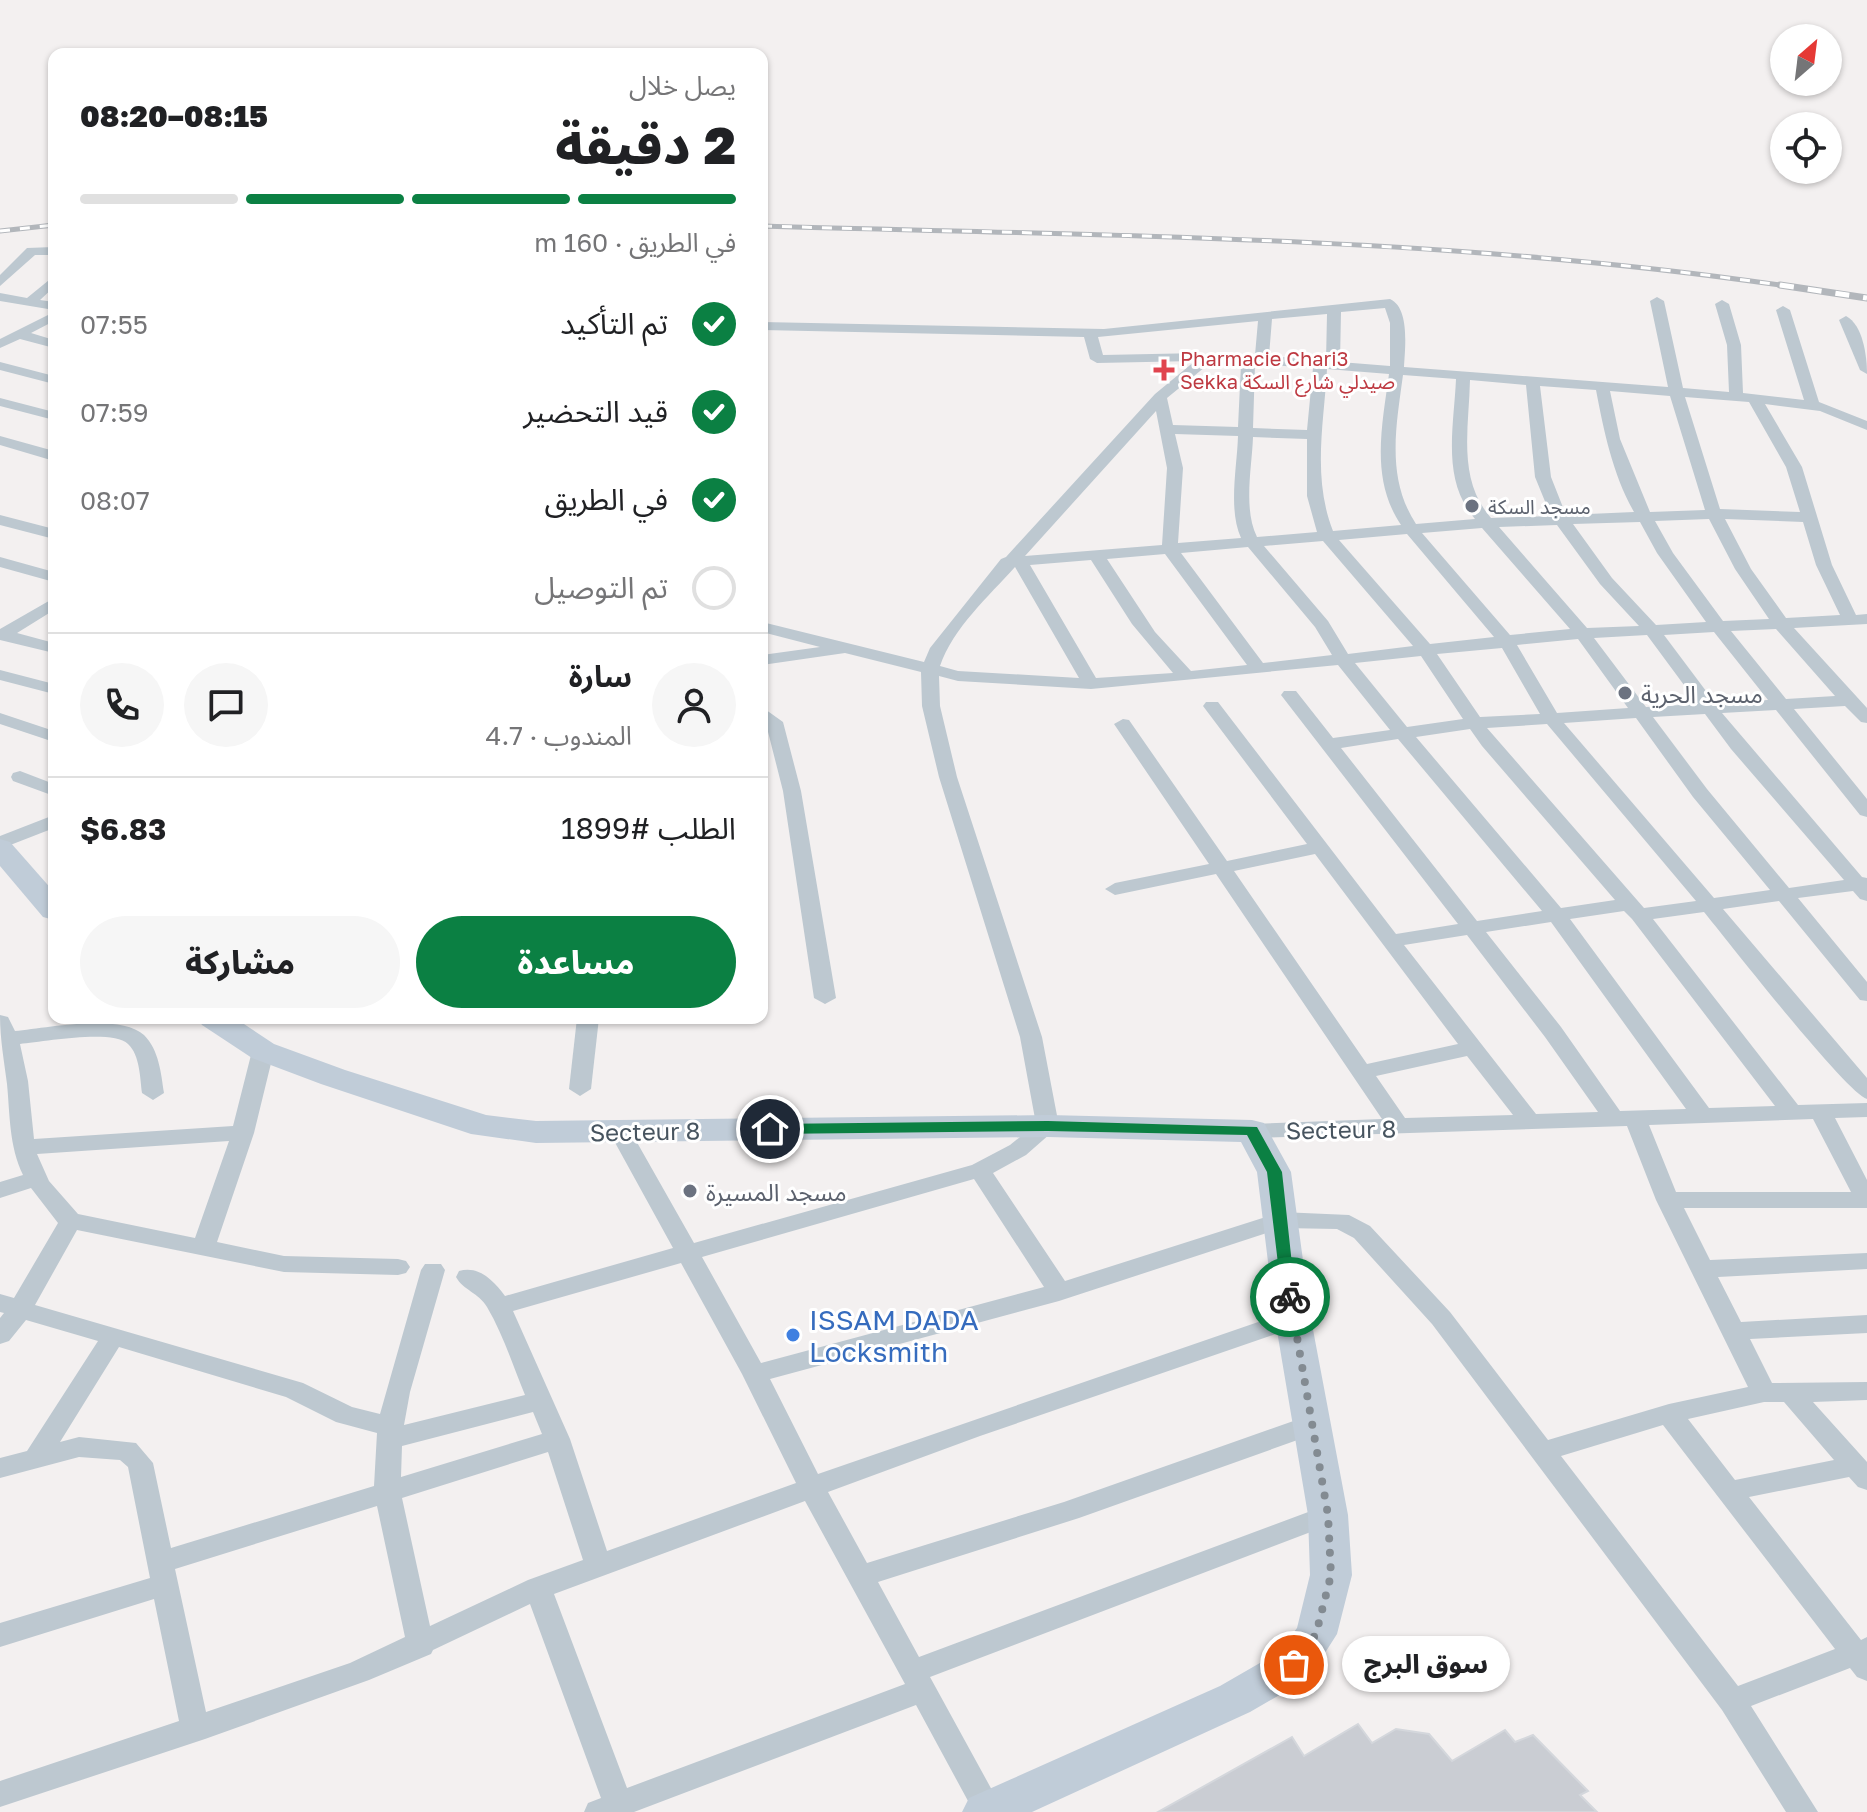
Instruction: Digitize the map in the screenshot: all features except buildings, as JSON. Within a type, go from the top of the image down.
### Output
[{"type":"street","points":[[0,282],[32,251],[48,251]]},
{"type":"street","points":[[30,302],[48,286]]},
{"type":"street","points":[[0,297],[30,302],[48,311]]},
{"type":"street","points":[[1657,301],[1676,392],[1715,514],[1780,621],[1867,718]]},
{"type":"street","points":[[1090,332],[1097,359],[1202,345],[1265,317],[1390,303],[1398,333],[1388,434],[1389,472],[1395,499],[1411,528],[1505,639],[1552,718],[1784,1000],[1867,1092]]},
{"type":"street","points":[[1722,304],[1734,345],[1736,396]]},
{"type":"street","points":[[1783,310],[1813,405]]},
{"type":"street","points":[[1334,311],[1317,435],[1317,511],[1326,534],[1424,648],[1474,723],[1634,910],[1792,1113]]},
{"type":"street","points":[[0,344],[48,317]]},
{"type":"street","points":[[1265,317],[1255,360],[1247,432],[1243,505],[1244,527],[1250,540],[1322,625],[1343,660],[1557,916],[1704,1117]]},
{"type":"street","points":[[1846,320],[1867,370]]},
{"type":"street","points":[[768,326],[1090,332],[1202,345],[1255,360],[1532,379],[1813,405],[1867,426]]},
{"type":"street","points":[[18,334],[48,342]]},
{"type":"street","points":[[499,1306],[684,1251],[980,1170],[1018,1150],[1048,1126],[1031,1037],[948,777],[931,706],[930,669],[949,632],[1014,563],[1202,345]]},
{"type":"street","points":[[0,366],[48,378]]},
{"type":"street","points":[[1463,374],[1460,438],[1464,491],[1485,523],[1582,633],[1639,713],[1781,893],[1867,995]]},
{"type":"street","points":[[1532,379],[1543,477],[1549,499],[1561,520],[1606,581],[1651,629],[1708,708],[1863,887]]},
{"type":"street","points":[[1602,385],[1613,439],[1644,516],[1716,624],[1867,811]]},
{"type":"street","points":[[1160,397],[1175,468],[1170,549],[1258,668]]},
{"type":"street","points":[[1754,398],[1794,467],[1824,565],[1858,619]]},
{"type":"street","points":[[0,402],[48,414]]},
{"type":"street","points":[[1169,429],[1317,435]]},
{"type":"street","points":[[0,440],[48,454]]},
{"type":"street","points":[[1014,563],[1250,540],[1485,523],[1715,514],[1808,517]]},
{"type":"street","points":[[0,520],[48,532]]},
{"type":"street","points":[[0,540],[23,526]]},
{"type":"street","points":[[1097,556],[1135,618],[1167,658],[1187,677]]},
{"type":"street","points":[[0,562],[48,575]]},
{"type":"street","points":[[1014,563],[1091,684]]},
{"type":"street","points":[[1,634],[48,607]]},
{"type":"street","points":[[768,628],[930,669],[988,680],[1091,684],[1187,677],[1505,639],[1716,624],[1858,619]]},
{"type":"street","points":[[1,634],[48,646]]},
{"type":"street","points":[[768,659],[851,647]]},
{"type":"street","points":[[0,675],[48,687]]},
{"type":"street","points":[[1290,695],[1626,1120],[1732,1331],[1776,1392],[1861,1473]]},
{"type":"street","points":[[1327,744],[1401,731],[1474,723],[1849,700]]},
{"type":"street","points":[[1212,706],[1531,1123]]},
{"type":"street","points":[[768,717],[774,722],[792,791],[825,998]]},
{"type":"street","points":[[5,724],[48,735]]},
{"type":"street","points":[[1123,724],[1400,1128]]},
{"type":"street","points":[[20,777],[48,788]]},
{"type":"street","points":[[48,824],[0,846],[48,904]]},
{"type":"street","points":[[1115,889],[1318,848]]},
{"type":"street","points":[[1390,941],[1557,916],[1708,905],[1781,893],[1863,887]]},
{"type":"street","name":"Secteur 8","points":[[222,1024],[263,1051],[483,1126],[536,1132],[618,1128],[1048,1126],[1252,1131],[1867,1110]]},
{"type":"street","points":[[580,1089],[587,1024]]},
{"type":"street","points":[[153,1093],[144,1049],[124,1031],[5,1030],[8,1067],[23,1147],[52,1205],[71,1221],[284,1264],[398,1267]]},
{"type":"street","points":[[1362,1072],[1472,1048]]},
{"type":"street","points":[[204,1246],[243,1133],[263,1051]]},
{"type":"street","points":[[1821,1112],[1854,1180],[1867,1198]]},
{"type":"street","points":[[618,1128],[755,1374],[812,1488],[987,1811],[1235,1699],[1294,1665],[1316,1634],[1331,1575],[1328,1515],[1293,1319],[1274,1172],[1252,1131]]},
{"type":"street","points":[[23,1147],[243,1133]]},
{"type":"street","points":[[980,1170],[1059,1292]]},
{"type":"street","points":[[0,1190],[38,1178]]},
{"type":"street","points":[[1668,1200],[1867,1198]]},
{"type":"street","points":[[755,1374],[1059,1292],[1281,1220],[1341,1221],[1362,1232],[1441,1318],[1732,1701],[1803,1812]]},
{"type":"street","points":[[0,1335],[10,1306],[71,1221]]},
{"type":"street","points":[[1703,1269],[1867,1261]]},
{"type":"street","points":[[421,1646],[387,1492],[390,1433],[397,1392],[433,1270]]},
{"type":"street","points":[[468,1277],[486,1287],[499,1306],[557,1439],[598,1565]]},
{"type":"street","points":[[10,1306],[294,1390],[390,1433],[540,1401]]},
{"type":"street","points":[[0,1794],[359,1672],[421,1646],[538,1588],[598,1565],[971,1429],[1293,1319]]},
{"type":"street","points":[[1732,1331],[1867,1324]]},
{"type":"street","points":[[36,1458],[113,1337]]},
{"type":"street","points":[[1542,1452],[1669,1414],[1776,1392],[1867,1391]]},
{"type":"street","points":[[1669,1414],[1863,1657],[1732,1701]]},
{"type":"street","points":[[862,1576],[1070,1511],[1311,1425]]},
{"type":"street","points":[[0,1635],[387,1492],[557,1439]]},
{"type":"street","points":[[0,1468],[79,1447],[127,1450],[140,1463],[195,1730]]},
{"type":"street","points":[[1729,1491],[1861,1473]]},
{"type":"street","points":[[538,1588],[608,1808],[1328,1515]]},
{"type":"railway","points":[[0,231],[48,226]]},
{"type":"railway","points":[[768,226],[1149,236],[1408,248],[1665,270],[1793,287]]},
{"type":"railway","points":[[1780,285],[1867,298]]},
{"type":"way so far","points":[[1290,1297],[1328,1515],[1331,1575],[1316,1634],[1294,1665]]},
{"type":"place","name":"Pharmacie Chari3 Sekka صيدلي شارع السكة","points":[[1164,370]]},
{"type":"place","name":"مسجد السكة","points":[[1472,506]]},
{"type":"place","name":"مسجد الحرية","points":[[1625,693]]},
{"type":"place","name":"مسجد المسيرة","points":[[690,1191]]},
{"type":"place","name":"ISSAM DADA Locksmith","points":[[793,1335]]},
{"type":"place","name":"سوق البرج","points":[[1294,1665]]},
{"type":"route","points":[[770,1129],[1048,1126],[1252,1131],[1274,1172],[1290,1297]]}]
